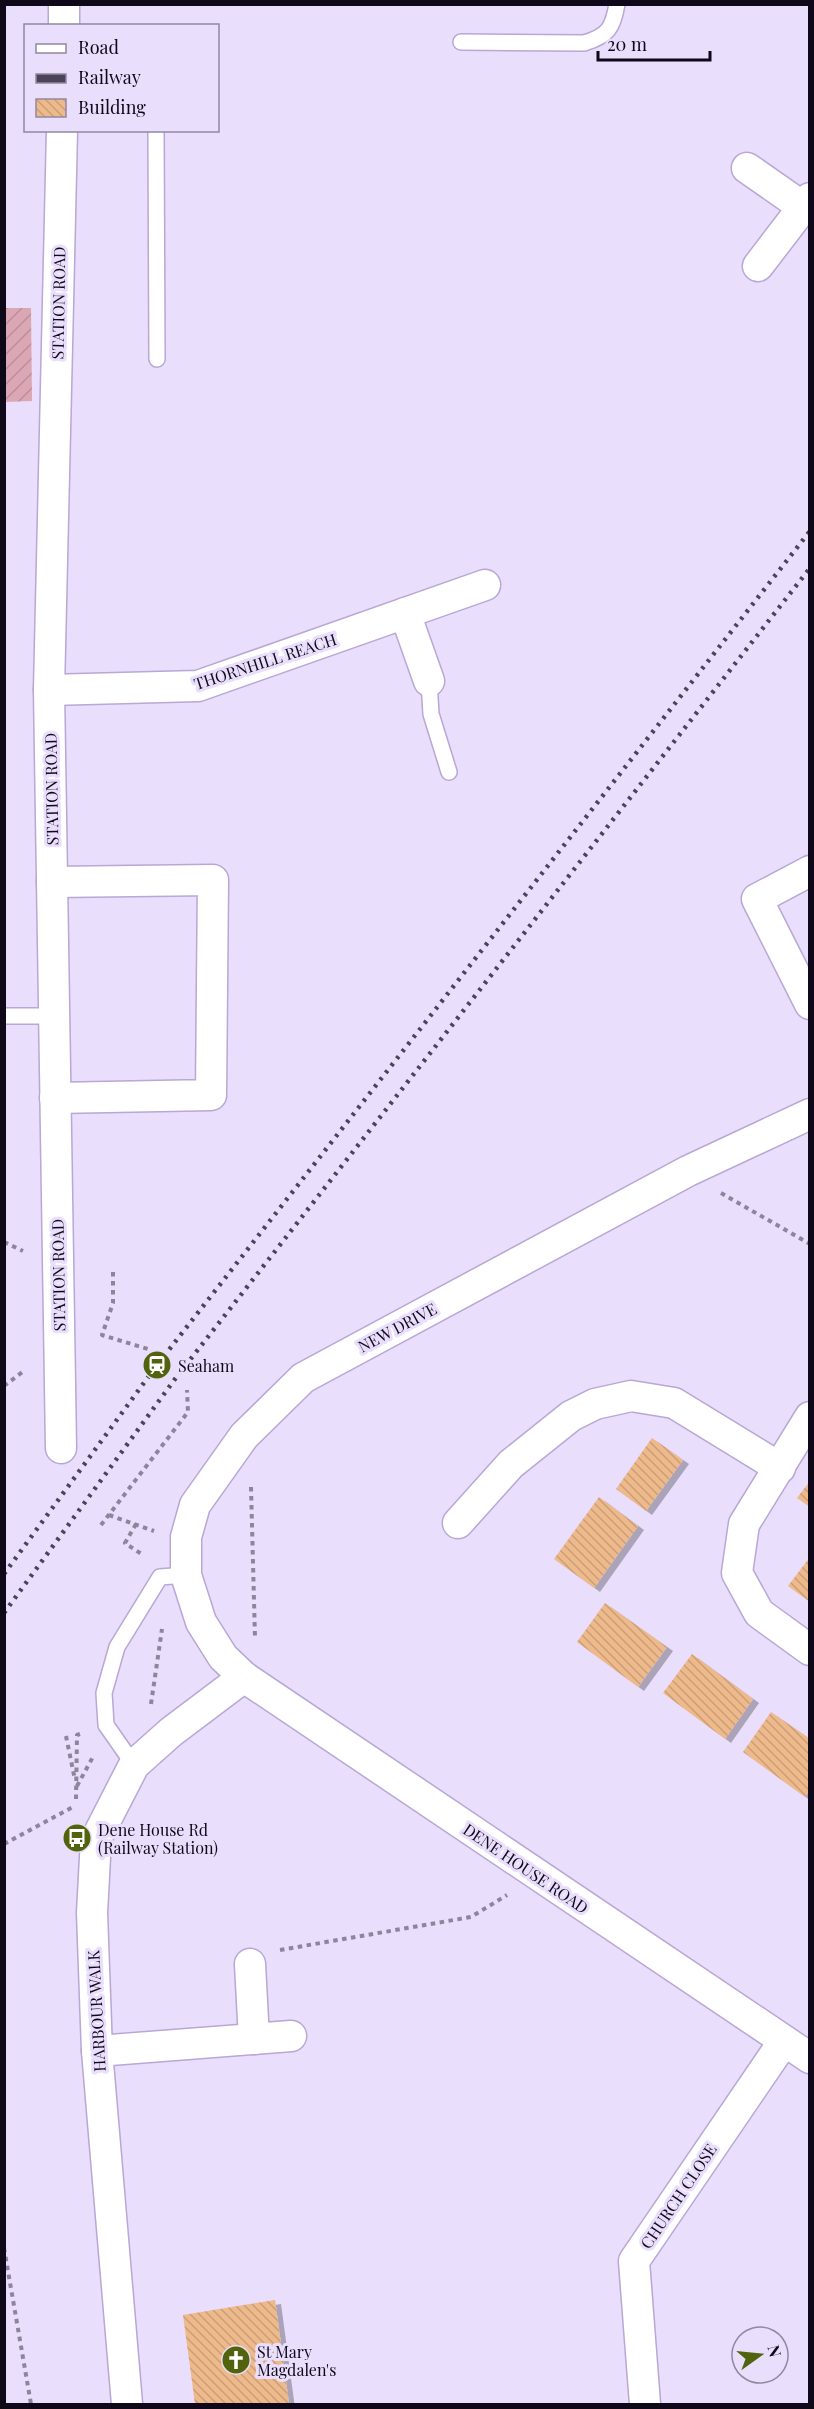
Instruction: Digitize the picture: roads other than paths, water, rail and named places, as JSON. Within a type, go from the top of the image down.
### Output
[{"type":"street","points":[[64,4],[64,24]]},
{"type":"street","name":"STATION ROAD","points":[[61,1448],[49,690],[62,132]]},
{"type":"street","points":[[747,168],[806,203],[758,266]]},
{"type":"street","name":"THORNHILL REACH","points":[[49,690],[198,686],[485,585]]},
{"type":"street","points":[[405,613],[429,681]]},
{"type":"street","points":[[810,871],[757,899],[810,1004]]},
{"type":"street","points":[[52,882],[213,880],[211,1095],[55,1098]]},
{"type":"street","name":"NEW DRIVE","points":[[243,1677],[223,1657],[173,1576],[195,1505],[244,1436],[303,1378],[688,1171],[810,1114]]},
{"type":"street","points":[[458,1523],[511,1464],[571,1416],[595,1404],[630,1396],[674,1403],[780,1468]]},
{"type":"street","points":[[810,1417],[744,1524],[737,1573],[759,1613],[810,1650]]},
{"type":"street","name":"HARBOUR WALK","points":[[127,2404],[97,2051],[92,1913],[96,1839],[134,1765],[171,1732],[243,1677]]},
{"type":"street","name":"DENE HOUSE ROAD","points":[[243,1677],[810,2058]]},
{"type":"street","points":[[250,1964],[254,2039]]},
{"type":"street","points":[[97,2051],[291,2036]]},
{"type":"street","name":"CHURCH CLOSE","points":[[645,2404],[634,2260],[784,2041]]},
{"type":"lane","points":[[461,42],[584,44],[598,39],[608,31],[614,21],[617,4]]},
{"type":"lane","points":[[156,132],[157,359]]},
{"type":"lane","points":[[429,681],[431,714],[450,772]]},
{"type":"lane","points":[[4,1016],[54,1016]]},
{"type":"lane","points":[[134,1765],[106,1725],[104,1693],[117,1647],[173,1576]]},
{"type":"railway","points":[[4,1574],[157,1365],[810,531]]},
{"type":"railway","points":[[4,1613],[175,1379],[810,568]]},
{"type":"place","name":"Seaham","points":[[157,1365]]},
{"type":"place","name":"Dene House Rd (Railway Station)","points":[[77,1838]]},
{"type":"place","name":"St Mary Magdalen's","points":[[236,2360]]}]
